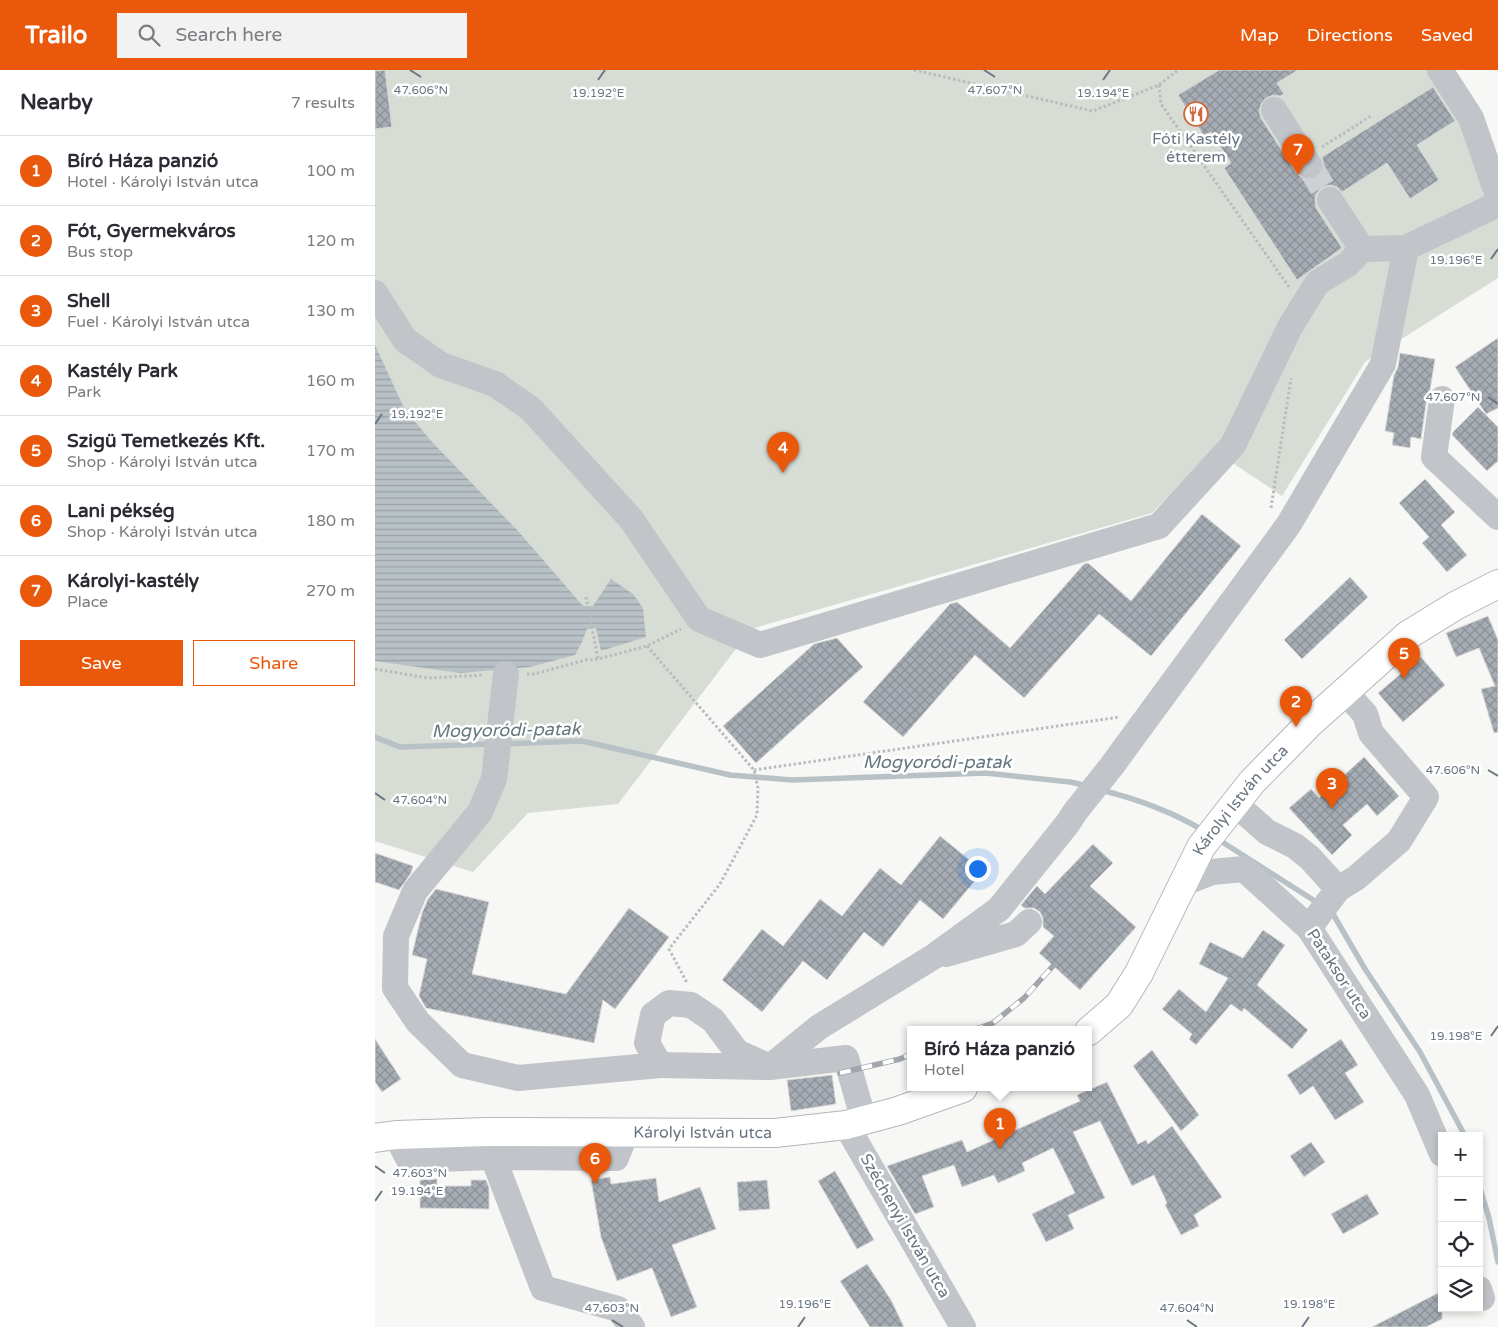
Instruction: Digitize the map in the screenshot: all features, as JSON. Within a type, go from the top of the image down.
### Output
[{"type":"main road","name":"Károlyi István utca","points":[[1092,1028],[1119,1005],[1129,990],[1182,884],[1218,824],[1252,782],[1345,692],[1408,635],[1455,606],[1498,584]]},
{"type":"main road","name":"Károlyi István utca","points":[[386,1137],[490,1145],[525,1144],[626,1133],[775,1133],[855,1123],[898,1111],[955,1091]]},
{"type":"street","points":[[1440,70],[1471,118],[1498,196]]},
{"type":"street","points":[[1274,110],[1307,162]]},
{"type":"street","points":[[1330,200],[1362,249]]},
{"type":"street","points":[[375,293],[405,340],[441,365],[495,384],[531,409],[631,519],[699,619],[760,646],[1159,526],[1233,445],[1290,327],[1317,283],[1348,264],[1362,249],[1406,248],[1498,204]]},
{"type":"street","points":[[506,674],[495,756],[494,779],[480,812],[415,891],[396,936],[395,988],[418,1022],[462,1064],[518,1078],[661,1065],[770,1067],[819,1027],[933,957],[999,909],[1068,823],[1289,524],[1383,364],[1406,248]]},
{"type":"street","points":[[1442,399],[1434,457],[1498,517]]},
{"type":"street","points":[[1182,884],[1254,853],[1295,846],[1310,858],[1324,908],[1355,878],[1399,841],[1425,796],[1371,733],[1365,714],[1345,692]]},
{"type":"street","points":[[1218,824],[1254,853]]},
{"type":"street","name":"Pataksor utca","points":[[1254,853],[1324,908],[1417,1094],[1438,1144]]},
{"type":"street","points":[[933,957],[1016,934],[1029,922]]},
{"type":"street","points":[[661,1065],[647,1043],[653,1015],[669,1003],[691,1005],[713,1020],[737,1052],[770,1067]]},
{"type":"street","name":"Széchenyi István utca","points":[[770,1067],[846,1058],[855,1123],[963,1327]]},
{"type":"street","points":[[490,1145],[543,1288],[618,1309],[632,1327]]},
{"type":"path","points":[[915,70],[1093,111],[1159,85],[1178,70]]},
{"type":"path","points":[[1159,85],[1161,104],[1302,306]]},
{"type":"path","points":[[1307,162],[1371,116]]},
{"type":"path","points":[[1271,510],[1292,374]]},
{"type":"path","points":[[586,597],[598,660]]},
{"type":"path","points":[[375,668],[428,678],[534,674],[586,660],[598,660],[647,646],[699,619]]},
{"type":"path","points":[[647,646],[754,770],[758,788],[757,815],[720,884],[669,949],[702,1013]]},
{"type":"path","points":[[754,770],[1151,712]]},
{"type":"shaded area","points":[[375,70],[1432,70],[1498,167],[1498,278],[1365,362],[1282,496],[1213,450],[1152,513],[751,629],[618,804],[528,813],[473,872],[375,841]]},
{"type":"shaded area","points":[[375,345],[405,410],[433,443],[518,531],[583,606],[593,606],[611,579],[633,594],[643,608],[646,637],[601,651],[596,628],[587,629],[575,655],[530,667],[460,673],[375,661]]},
{"type":"building","points":[[385,70],[392,127],[375,129],[375,71]]},
{"type":"building","points":[[1219,70],[1298,70],[1277,83],[1284,94],[1266,98],[1261,104],[1259,111],[1261,118],[1296,173],[1302,178],[1309,180],[1317,178],[1322,172],[1324,165],[1322,157],[1433,87],[1455,121],[1417,145],[1439,180],[1410,199],[1387,163],[1342,192],[1337,187],[1330,185],[1321,188],[1316,194],[1316,208],[1342,248],[1297,280],[1224,168],[1231,163],[1211,132],[1204,136],[1178,95]]},
{"type":"building","points":[[1498,338],[1498,408],[1486,414],[1455,367]]},
{"type":"building","points":[[1400,353],[1435,359],[1421,439],[1411,437],[1410,448],[1392,445],[1394,433],[1385,431],[1394,375],[1398,367]]},
{"type":"building","points":[[1478,407],[1498,427],[1498,461],[1487,471],[1452,435]]},
{"type":"building","points":[[1425,479],[1455,512],[1441,525],[1467,555],[1447,572],[1422,543],[1429,537],[1399,503]]},
{"type":"building","points":[[1202,514],[1241,546],[1151,656],[1099,614],[1024,698],[975,655],[903,737],[863,702],[950,604],[957,602],[1010,648],[1084,564],[1088,563],[1131,601]]},
{"type":"building","points":[[1350,577],[1368,597],[1302,659],[1284,640]]},
{"type":"building","points":[[1488,616],[1498,640],[1498,732],[1494,733],[1481,689],[1495,686],[1479,648],[1456,657],[1446,633]]},
{"type":"building","points":[[837,638],[863,667],[756,763],[723,726],[814,644]]},
{"type":"building","points":[[1421,657],[1445,685],[1403,722],[1378,693]]},
{"type":"building","points":[[1364,757],[1399,796],[1377,816],[1367,804],[1343,825],[1352,835],[1332,855],[1289,808],[1311,789],[1319,798]]},
{"type":"building","points":[[940,836],[983,871],[943,919],[920,900],[883,947],[864,932],[827,980],[803,961],[762,1012],[722,980],[762,929],[783,946],[820,899],[842,916],[880,868],[901,885]]},
{"type":"building","points":[[1093,844],[1113,863],[1090,886],[1136,927],[1080,990],[1039,953],[1054,936],[1043,927],[1043,918],[1040,912],[1034,908],[1024,908],[1021,905],[1037,886],[1045,894]]},
{"type":"building","points":[[375,853],[413,866],[411,873],[399,890],[375,882]]},
{"type":"building","points":[[436,889],[489,902],[472,974],[566,994],[629,908],[669,937],[615,1009],[603,1000],[594,1043],[426,1008],[419,996],[427,959],[412,955],[422,913],[428,899]]},
{"type":"building","points":[[1263,930],[1285,945],[1257,985],[1308,1030],[1292,1049],[1244,1008],[1242,1012],[1231,1004],[1196,1045],[1189,1039],[1192,1034],[1162,1009],[1179,989],[1206,1012],[1228,978],[1199,964],[1210,942],[1243,958]]},
{"type":"building","points":[[375,1039],[401,1079],[382,1092],[375,1082]]},
{"type":"building","points":[[1341,1039],[1358,1065],[1345,1073],[1364,1102],[1335,1120],[1313,1086],[1300,1095],[1287,1075]]},
{"type":"building","points":[[1152,1050],[1199,1115],[1181,1131],[1133,1066]]},
{"type":"building","points":[[832,1075],[836,1104],[791,1111],[787,1080]]},
{"type":"building","points":[[1107,1082],[1138,1144],[1146,1140],[1148,1144],[1172,1126],[1222,1197],[1194,1215],[1199,1226],[1181,1235],[1165,1205],[1167,1203],[1154,1175],[1132,1186],[1100,1121],[1073,1132],[1105,1198],[1068,1215],[1074,1229],[1046,1242],[1032,1214],[1075,1193],[1053,1148],[1022,1163],[1025,1171],[998,1183],[994,1175],[962,1187],[954,1165],[922,1176],[934,1207],[915,1214],[887,1166],[962,1140],[967,1152],[1080,1101],[1077,1095],[1092,1091],[1092,1088]]},
{"type":"building","points":[[1311,1142],[1325,1162],[1304,1177],[1290,1156]]},
{"type":"building","points":[[835,1171],[874,1240],[857,1249],[818,1181]]},
{"type":"building","points":[[610,1177],[611,1184],[656,1178],[659,1202],[700,1187],[716,1229],[672,1245],[697,1307],[671,1317],[652,1268],[617,1281],[601,1237],[591,1180]]},
{"type":"building","points":[[437,1179],[437,1186],[471,1186],[471,1180],[486,1180],[489,1188],[489,1209],[420,1208],[420,1180]]},
{"type":"building","points":[[767,1180],[770,1209],[739,1211],[737,1182]]},
{"type":"building","points":[[1367,1194],[1379,1214],[1343,1234],[1331,1214]]},
{"type":"building","points":[[867,1264],[891,1300],[904,1327],[870,1327],[840,1281]]},
{"type":"building","points":[[1438,1293],[1438,1312],[1442,1312],[1442,1319],[1426,1327],[1372,1327]]},
{"type":"waterway","name":"Mogyoródi-patak","points":[[375,737],[400,747],[490,744]]},
{"type":"waterway","name":"Mogyoródi-patak","points":[[504,744],[582,741],[730,775],[792,780],[986,773],[1070,782],[1088,786]]},
{"type":"waterway","name":"Mogyoródi-patak","points":[[1101,790],[1154,807],[1204,831]]},
{"type":"waterway","name":"Mogyoródi-patak","points":[[1216,838],[1318,903]]},
{"type":"waterway","name":"Mogyoródi-patak","points":[[1330,911],[1365,969],[1420,1052],[1463,1132]]},
{"type":"waterway","name":"Mogyoródi-patak","points":[[1483,1198],[1498,1262]]},
{"type":"tunnel","points":[[1309,165],[1330,200]]},
{"type":"railway","points":[[984,1026],[993,1023],[1024,998],[1053,966]]},
{"type":"railway","points":[[840,1073],[907,1056]]},
{"type":"place","name":"Fóti Kastély étterem","points":[[1196,114]]},
{"type":"place","name":"Károlyi-kastély","points":[[1298,175]]},
{"type":"place","name":"Kastély Park","points":[[783,473]]},
{"type":"place","name":"Szigü Temetkezés Kft.","points":[[1404,679]]},
{"type":"place","name":"Fót, Gyermekváros","points":[[1296,727]]},
{"type":"place","name":"Shell","points":[[1332,809]]},
{"type":"place","name":"Bíró Háza panzió","points":[[1000,1149]]},
{"type":"place","name":"Lani pékség","points":[[595,1184]]}]
